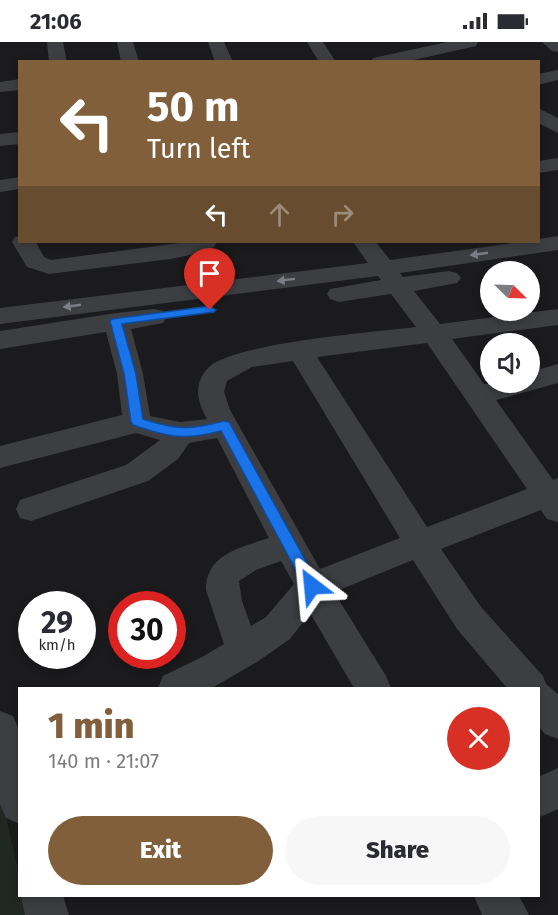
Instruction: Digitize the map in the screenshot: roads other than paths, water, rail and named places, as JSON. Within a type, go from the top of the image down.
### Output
[{"type":"street","points":[[56,42],[58,60]]},
{"type":"street","points":[[125,42],[130,60]]},
{"type":"street","points":[[216,42],[221,60]]},
{"type":"street","points":[[315,42],[327,60]]},
{"type":"street","points":[[385,60],[421,47],[470,42]]},
{"type":"street","points":[[550,42],[558,47]]},
{"type":"street","points":[[540,80],[558,75]]},
{"type":"street","points":[[0,87],[18,84]]},
{"type":"street","points":[[540,115],[558,127]]},
{"type":"street","points":[[0,140],[18,138]]},
{"type":"street","points":[[540,167],[558,165]]},
{"type":"street","points":[[0,186],[18,183]]},
{"type":"street","points":[[0,241],[18,241]]},
{"type":"street","points":[[26,243],[35,262],[39,265],[62,266],[97,250],[171,252],[203,243]]},
{"type":"street","points":[[178,687],[245,651],[278,628],[312,586],[420,544],[554,498],[435,334],[365,243]]},
{"type":"street","points":[[392,277],[558,243]]},
{"type":"street","points":[[97,250],[111,311],[130,374],[137,422]]},
{"type":"street","points":[[540,266],[558,264]]},
{"type":"street","points":[[0,316],[111,311],[392,277],[480,273]]},
{"type":"street","points":[[0,340],[111,311]]},
{"type":"street","points":[[372,687],[312,586],[224,426],[212,402],[215,378],[221,370],[246,360],[558,316]]},
{"type":"street","points":[[300,351],[420,544],[469,618],[529,687]]},
{"type":"street","points":[[540,378],[558,373]]},
{"type":"street","points":[[478,395],[486,393]]},
{"type":"street","points":[[0,457],[137,422],[164,431],[180,433],[195,433],[224,426]]},
{"type":"street","points":[[31,509],[137,472],[168,451],[180,433]]},
{"type":"street","points":[[245,651],[224,596],[222,584],[225,574],[236,565],[289,545]]},
{"type":"street","points":[[540,700],[558,721]]},
{"type":"street","points":[[9,749],[18,794]]},
{"type":"street","points":[[540,797],[558,788]]},
{"type":"street","points":[[42,897],[46,915]]},
{"type":"street","points":[[496,897],[507,915]]}]
